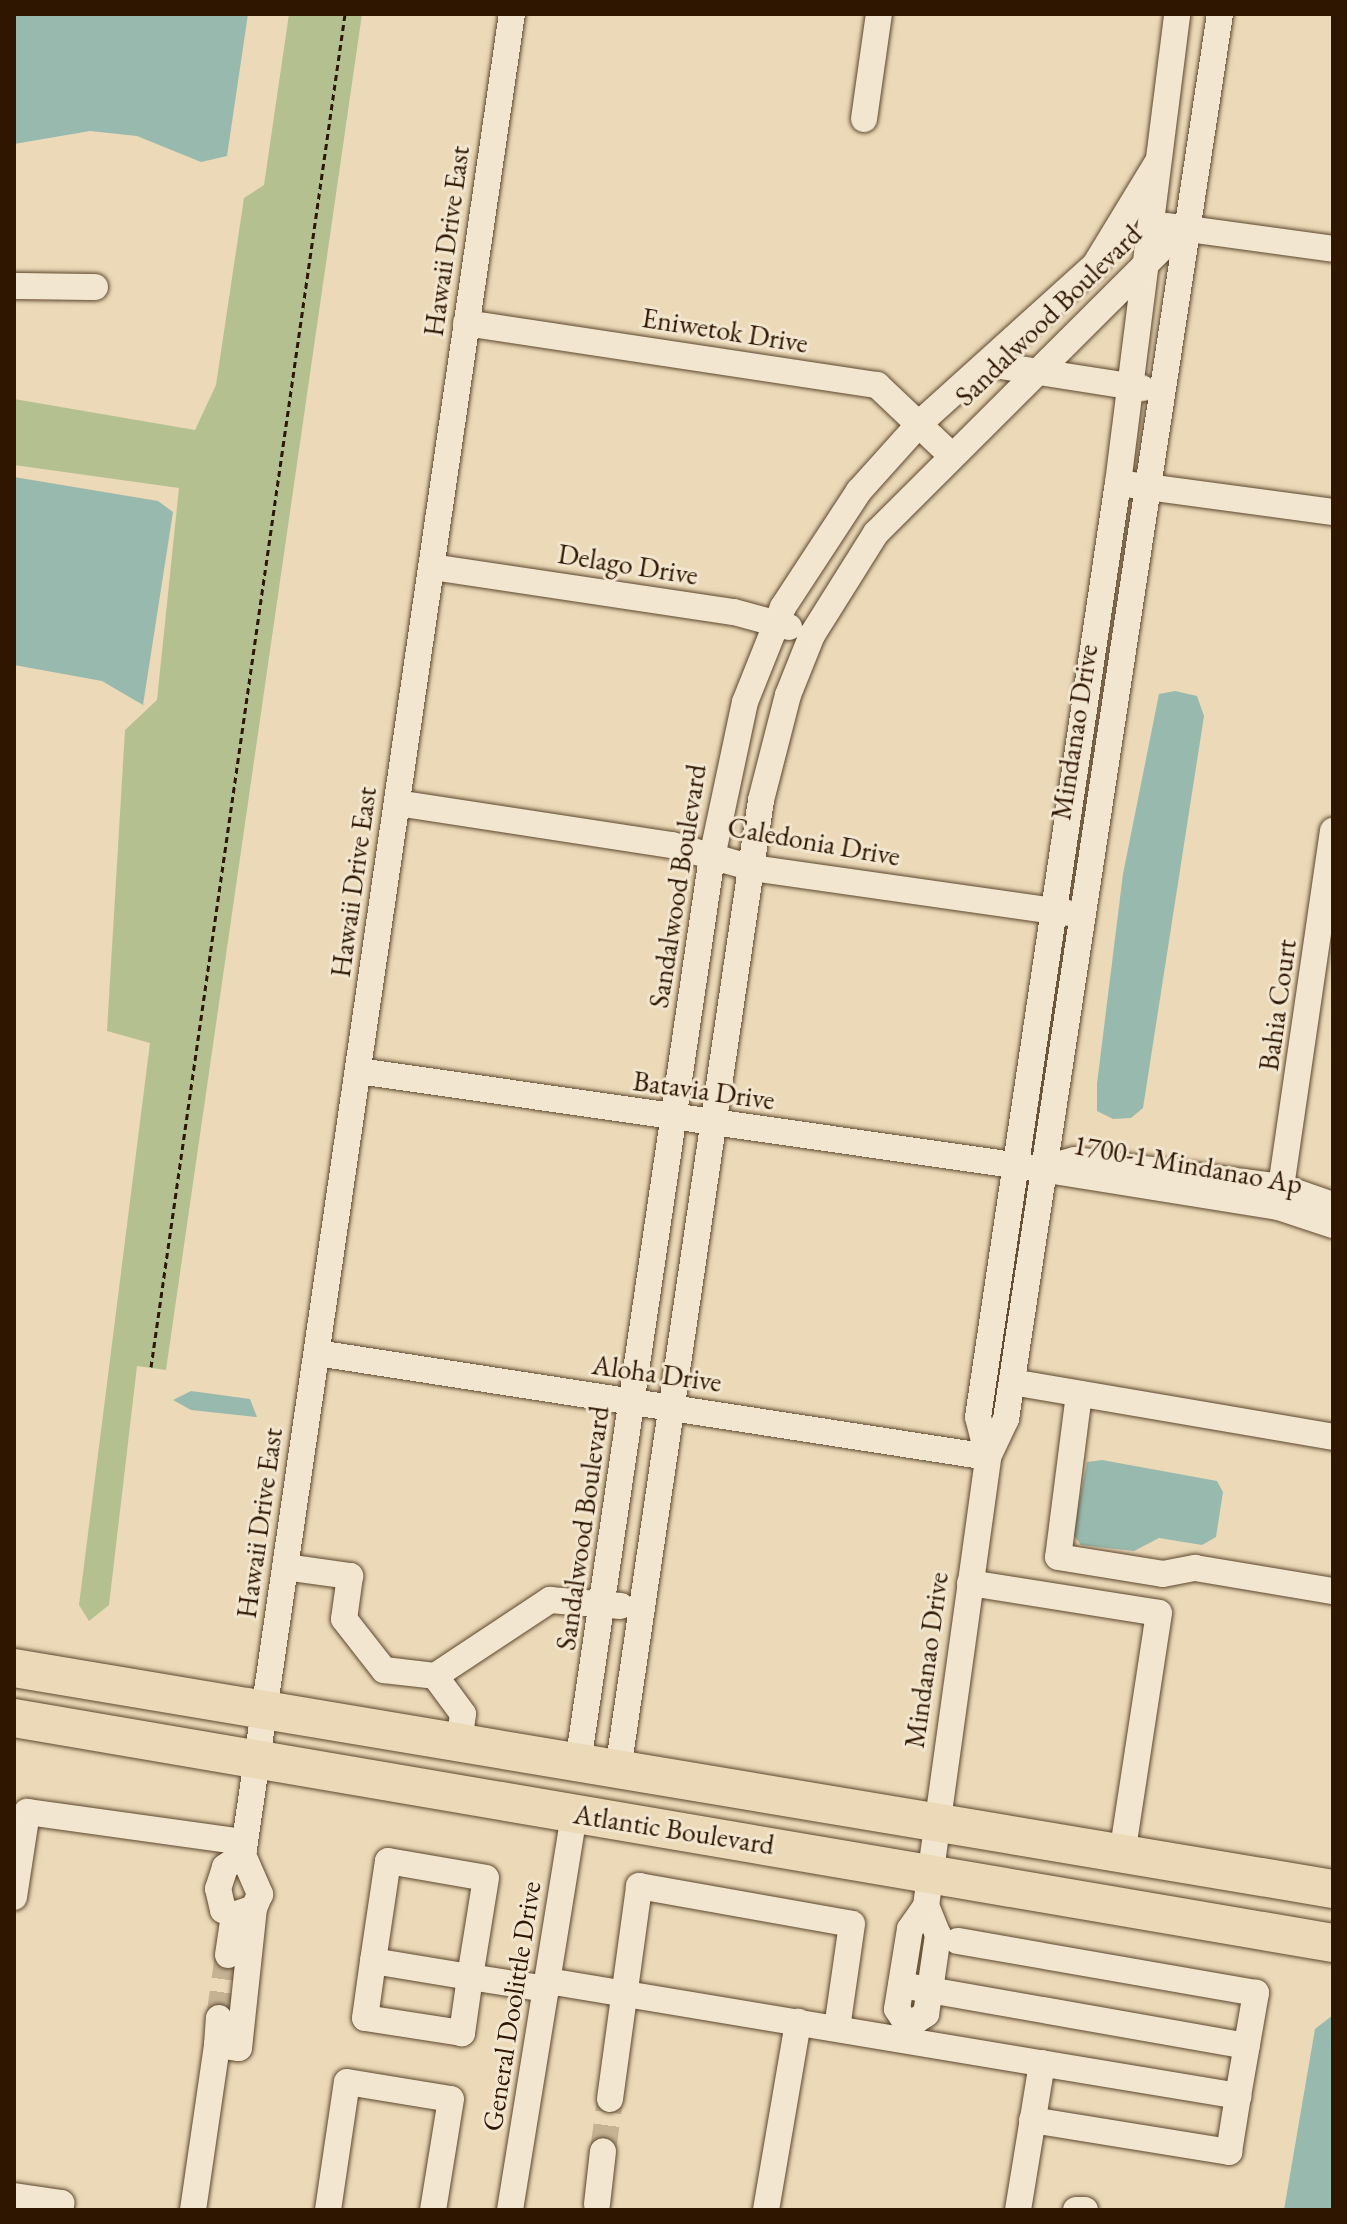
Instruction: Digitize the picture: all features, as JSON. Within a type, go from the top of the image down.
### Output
[{"type":"highway","name":"Atlantic Boulevard","points":[[14,1668],[1333,1889]]},
{"type":"highway","name":"Atlantic Boulevard","points":[[14,1718],[574,1813],[929,1889],[1333,1943]]},
{"type":"street","name":"Hawaii Drive East","points":[[243,1848],[512,14]]},
{"type":"street","points":[[864,119],[879,14]]},
{"type":"street","name":"Mindanao Drive","points":[[1131,484],[1128,388],[1147,265],[1138,223],[1157,163],[1177,14]]},
{"type":"street","name":"Mindanao Drive","points":[[988,1457],[978,1417],[1029,1167],[1131,484],[1158,387],[1220,14]]},
{"type":"street","points":[[1138,223],[1333,249]]},
{"type":"street","name":"Sandalwood Boulevard","points":[[578,1763],[604,1606],[712,857],[734,739],[776,623],[839,516],[920,423],[988,364],[1138,223]]},
{"type":"street","name":"Sandalwood Boulevard","points":[[618,1770],[752,868],[772,752],[812,635],[876,533],[949,453],[1041,373],[1182,228]]},
{"type":"street","points":[[14,286],[95,287]]},
{"type":"street","name":"Eniwetok Drive","points":[[466,323],[877,385],[949,453]]},
{"type":"street","points":[[988,364],[1128,388],[1158,387]]},
{"type":"street","points":[[1131,484],[1333,512]]},
{"type":"street","name":"Delago Drive","points":[[432,567],[776,623],[812,635]]},
{"type":"street","name":"Caledonia Drive","points":[[397,803],[712,857],[752,868],[1066,912]]},
{"type":"street","name":"Bahia Court","points":[[1281,1187],[1322,1002],[1333,831]]},
{"type":"street","name":"Batavia Drive","points":[[359,1071],[1029,1167]]},
{"type":"street","name":"1700-1 Mindanao Ap","points":[[1029,1167],[1074,1160],[1281,1187],[1333,1205]]},
{"type":"street","name":"Mindanao Drive","points":[[929,1889],[935,1823],[988,1457],[1006,1419],[1012,1382],[1029,1167]]},
{"type":"street","name":"1700-1 Mindanao Ap","points":[[1029,1167],[1278,1207],[1333,1225]]},
{"type":"street","name":"Aloha Drive","points":[[317,1353],[988,1457]]},
{"type":"street","points":[[1012,1382],[1333,1437]]},
{"type":"street","points":[[1079,1394],[1054,1549],[1068,1562],[1163,1577],[1195,1568],[1333,1591]]},
{"type":"street","points":[[285,1567],[350,1576],[344,1619],[384,1670],[435,1676],[550,1600],[604,1606],[641,1606]]},
{"type":"street","points":[[970,1583],[1159,1613],[1122,1855]]},
{"type":"street","points":[[435,1676],[463,1714],[459,1743]]},
{"type":"street","points":[[14,1897],[27,1812],[243,1848]]},
{"type":"street","name":"General Doolittle Drive","points":[[510,2210],[574,1813]]},
{"type":"street","points":[[243,1848],[225,1867],[218,1889],[223,1910],[244,1912]]},
{"type":"street","points":[[228,1955],[256,1874],[243,1848]]},
{"type":"street","points":[[388,1861],[486,1878],[462,2033],[365,2018],[373,1961],[388,1861]]},
{"type":"street","points":[[610,2099],[639,1886],[852,1924],[837,2028]]},
{"type":"street","points":[[907,2033],[897,2009],[910,1929],[929,1889]]},
{"type":"street","points":[[907,2033],[926,2014],[930,1990],[938,1935],[929,1889]]},
{"type":"street","points":[[193,2210],[228,2047],[244,1912]]},
{"type":"street","points":[[957,1941],[1256,1993],[1229,2152],[1032,2120]]},
{"type":"street","points":[[373,1961],[470,1977],[625,1993],[837,2028],[907,2033],[1042,2063],[1238,2096]]},
{"type":"street","points":[[901,1985],[1247,2046]]},
{"type":"street","points":[[219,2018],[228,2047]]},
{"type":"street","points":[[766,2210],[798,2022]]},
{"type":"street","points":[[1018,2210],[1042,2063]]},
{"type":"street","points":[[328,2210],[347,2082],[451,2099],[433,2210]]},
{"type":"street","points":[[597,2204],[603,2151]]},
{"type":"street","points":[[14,2196],[61,2203],[60,2210]]},
{"type":"street","points":[[1076,2210],[1085,2210]]},
{"type":"path","points":[[151,1367],[345,14]]},
{"type":"green space","points":[[289,14],[362,14],[166,1370],[137,1366],[109,1605],[89,1621],[79,1605],[150,1043],[107,1031],[125,730],[157,700],[179,488],[14,465],[14,399],[195,430],[216,385],[244,198],[264,185]]},
{"type":"water","points":[[14,14],[248,14],[227,156],[201,162],[137,136],[90,131],[14,144]]},
{"type":"water","points":[[14,477],[158,501],[173,512],[143,705],[102,681],[14,665]]},
{"type":"water","points":[[1175,691],[1197,696],[1204,716],[1143,1108],[1131,1118],[1113,1119],[1097,1111],[1097,1084],[1123,874],[1159,694]]},
{"type":"water","points":[[191,1391],[250,1399],[257,1417],[191,1410],[173,1400]]},
{"type":"water","points":[[1102,1460],[1217,1481],[1223,1492],[1216,1537],[1202,1545],[1159,1538],[1134,1551],[1081,1545],[1073,1534],[1087,1462]]},
{"type":"water","points":[[1333,2015],[1333,2210],[1284,2210],[1315,2029]]},
{"type":"tunnel","points":[[219,2018],[228,1955]]},
{"type":"tunnel","points":[[603,2151],[610,2099]]}]
